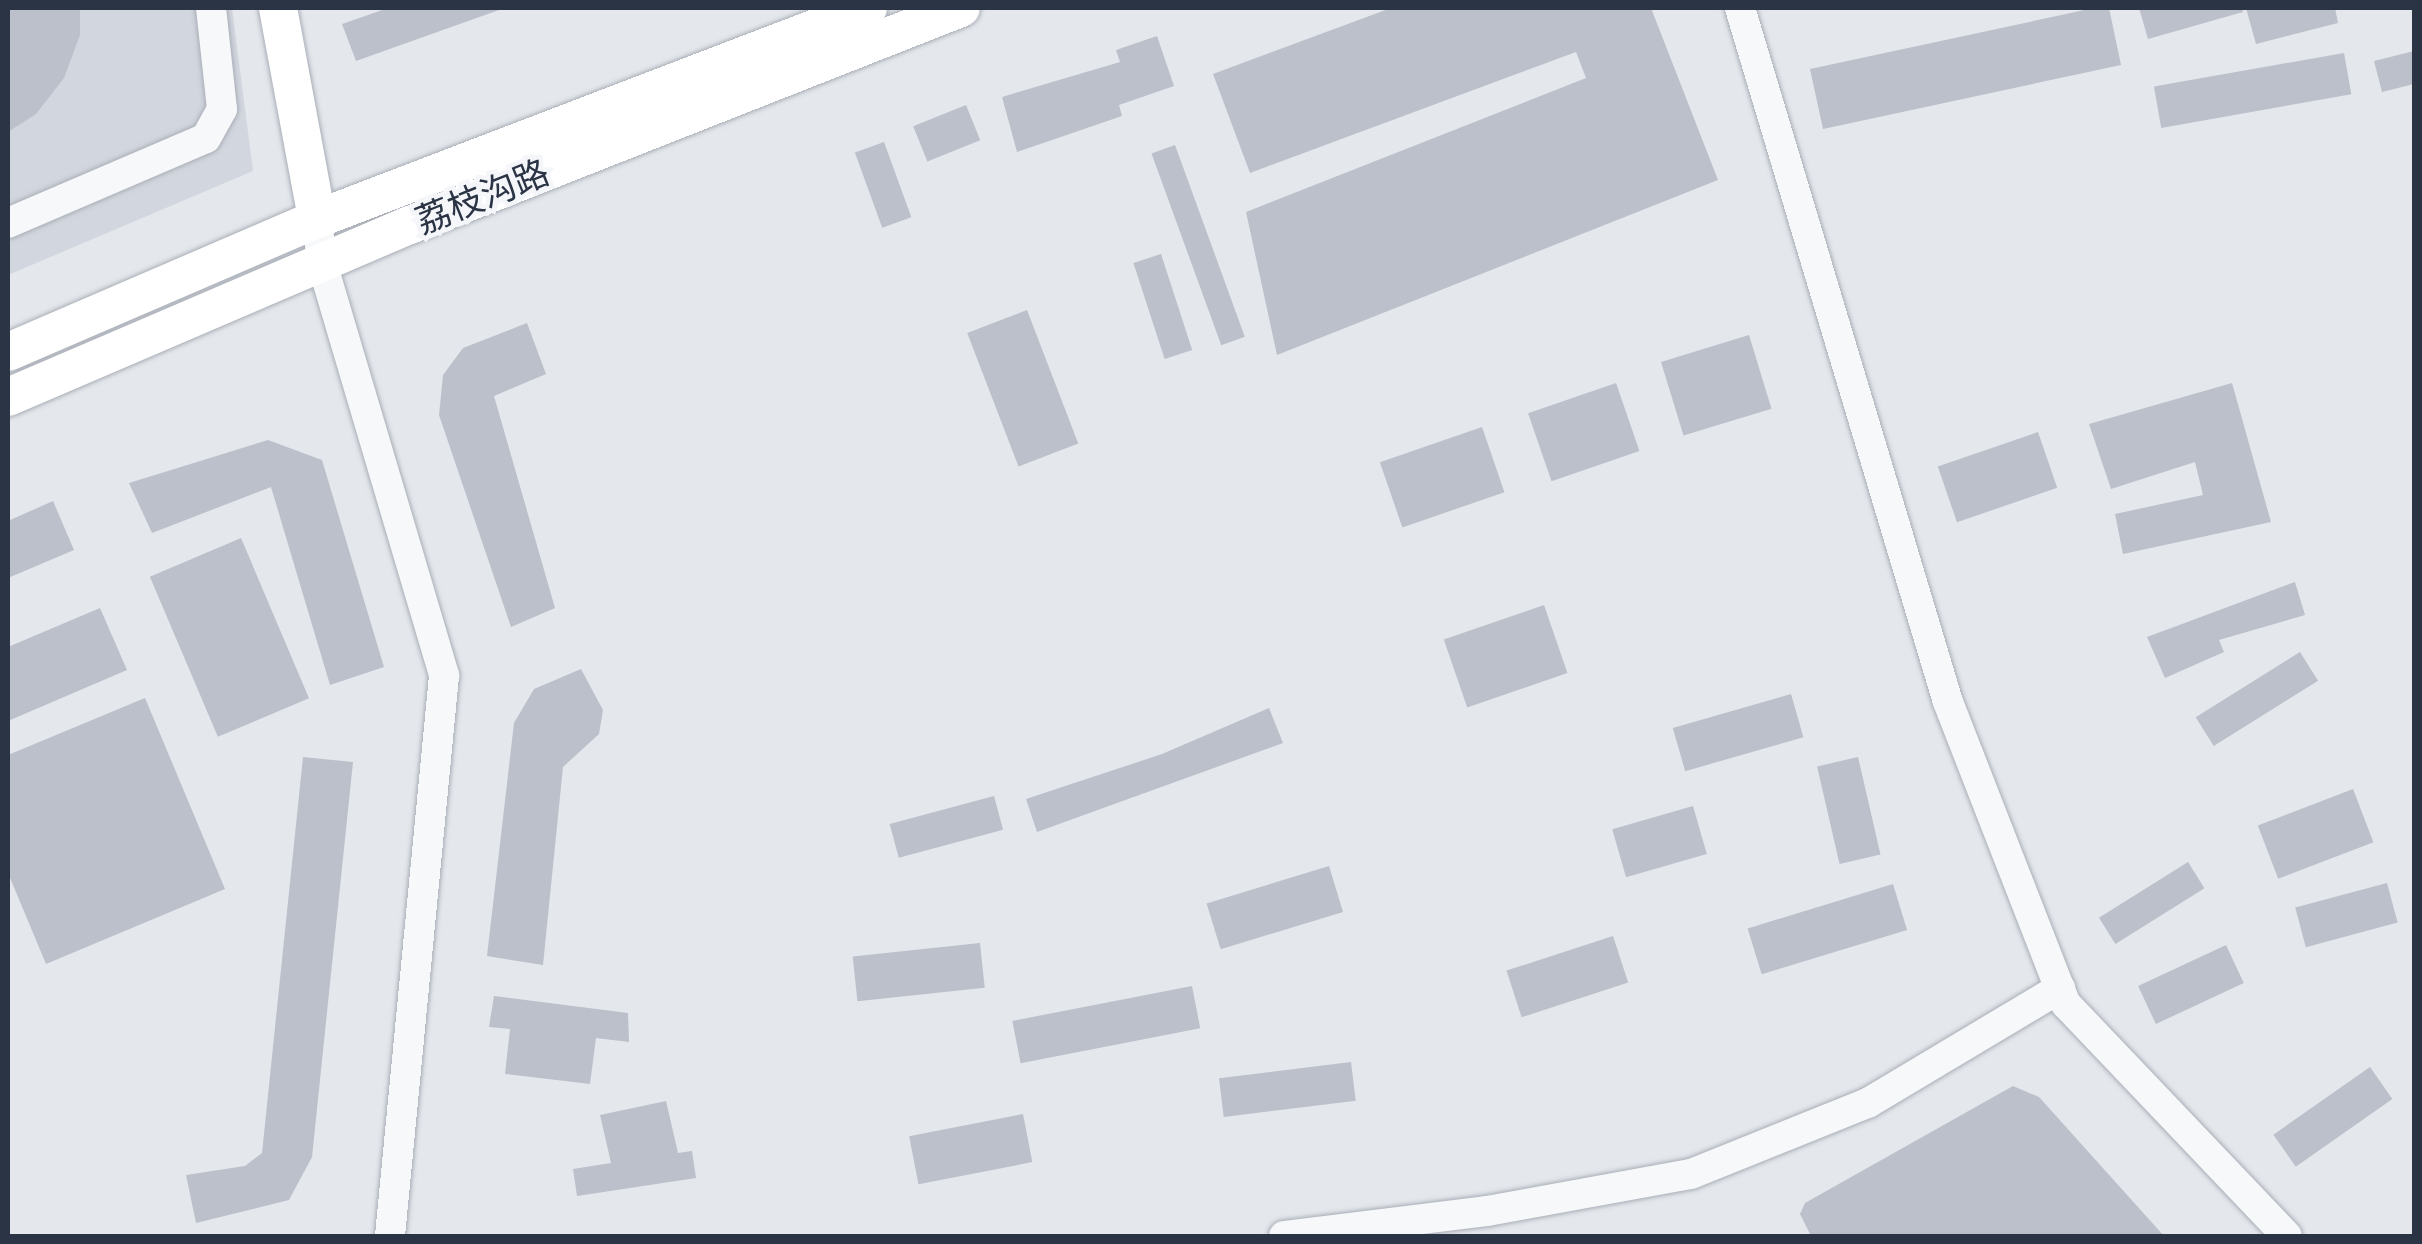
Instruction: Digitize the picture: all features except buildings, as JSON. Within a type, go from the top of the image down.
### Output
[{"type":"main road","points":[[278,8],[317,219]]},
{"type":"main road","name":"荔枝沟路","points":[[8,352],[317,219],[868,8]]},
{"type":"main road","name":"荔枝沟路","points":[[8,397],[322,263],[961,8]]},
{"type":"street","points":[[8,223],[206,138],[222,109],[211,8]]},
{"type":"street","points":[[1740,8],[1948,702],[2060,988],[2287,1236]]},
{"type":"street","points":[[317,219],[322,263],[444,676],[390,1236]]},
{"type":"street","points":[[1284,1236],[1487,1212],[1691,1174],[1868,1103],[2060,988]]},
{"type":"shaded area","points":[[8,8],[232,8],[253,171],[8,275]]}]
